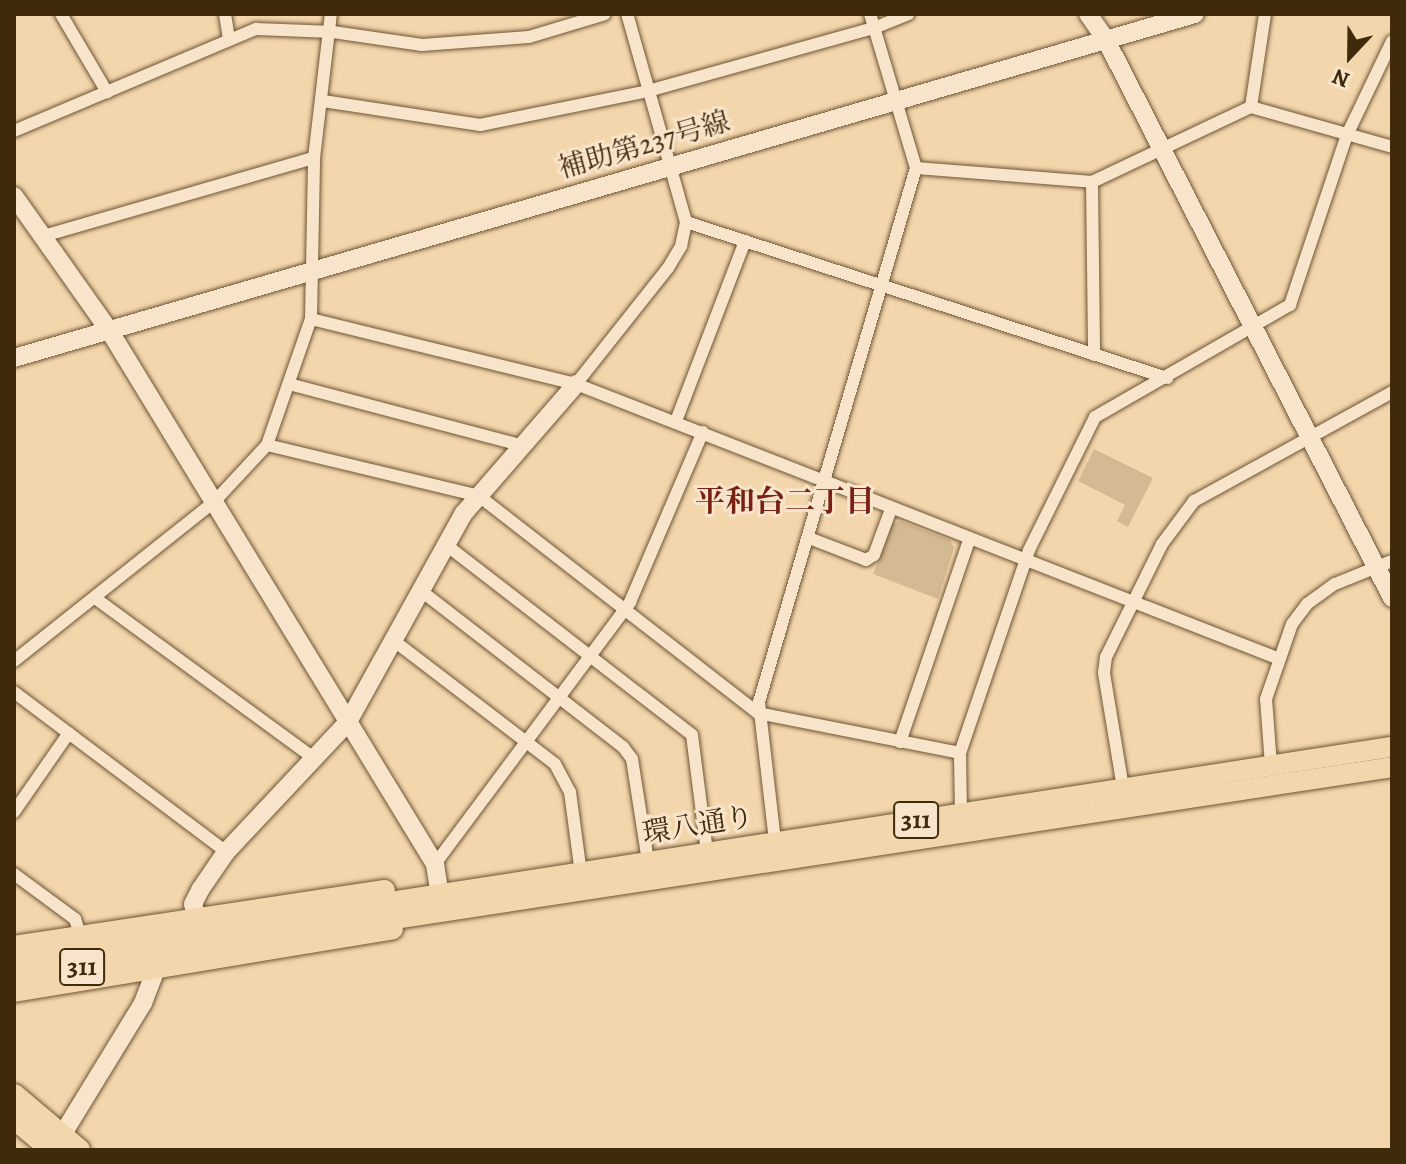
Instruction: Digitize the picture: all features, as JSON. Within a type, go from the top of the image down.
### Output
[{"type":"highway","points":[[14,1095],[55,1145]]},
{"type":"highway","points":[[14,1118],[55,1145],[79,1150]]},
{"type":"main road","name":"環八通り","points":[[441,904],[648,861],[1392,747]]},
{"type":"main road","name":"環八通り","points":[[15,988],[151,956],[441,904],[1392,767]]},
{"type":"main road","points":[[14,946],[196,915],[405,888],[441,904]]},
{"type":"main road","name":"環八通り","points":[[14,960],[151,956]]},
{"type":"street","points":[[61,14],[107,92]]},
{"type":"street","points":[[225,14],[229,40]]},
{"type":"street","points":[[14,661],[214,502],[267,445],[311,319],[309,272],[314,158],[333,32],[331,14]]},
{"type":"street","points":[[14,131],[256,29],[333,32],[435,44],[529,37],[605,14]]},
{"type":"street","points":[[196,915],[197,897],[226,852],[348,722],[445,544],[479,496],[576,384],[668,268],[681,246],[686,222],[627,14]]},
{"type":"street","points":[[775,841],[758,713],[916,168],[870,14]]},
{"type":"street","points":[[323,101],[480,125],[648,91],[874,28],[908,14]]},
{"type":"street","points":[[1088,14],[1106,40],[1309,436],[1384,563],[1392,598]]},
{"type":"street","name":"補助第237号線","points":[[14,358],[1195,14]]},
{"type":"street","points":[[1251,107],[1265,14]]},
{"type":"street","points":[[961,813],[960,753],[1025,561],[1095,417],[1284,311],[1298,290],[1347,135],[1392,41]]},
{"type":"street","points":[[916,168],[1092,182],[1251,107],[1392,147]]},
{"type":"street","points":[[43,236],[314,158]]},
{"type":"street","points":[[1092,182],[1094,355]]},
{"type":"street","points":[[14,196],[109,330],[435,864],[441,904]]},
{"type":"street","points":[[686,222],[1167,378]]},
{"type":"street","points":[[676,421],[745,241]]},
{"type":"street","points":[[311,319],[576,384],[1277,658]]},
{"type":"street","points":[[289,384],[524,446]]},
{"type":"street","points":[[1123,788],[1104,673],[1132,603],[1162,544],[1194,501],[1392,392]]},
{"type":"street","points":[[435,864],[624,611],[703,432]]},
{"type":"street","points":[[267,445],[479,496],[758,713],[960,753]]},
{"type":"street","points":[[809,538],[866,560],[874,555],[891,509]]},
{"type":"street","points":[[900,742],[969,540]]},
{"type":"street","points":[[445,544],[692,735],[707,852]]},
{"type":"street","points":[[1271,765],[1266,699],[1277,658],[1307,604],[1384,563]]},
{"type":"street","points":[[420,590],[560,698],[632,759],[648,861]]},
{"type":"street","points":[[95,598],[312,757]]},
{"type":"street","points":[[393,640],[555,764],[566,782],[581,873]]},
{"type":"street","points":[[14,692],[226,852]]},
{"type":"street","points":[[14,812],[69,733]]},
{"type":"street","points":[[14,874],[75,919],[80,934]]},
{"type":"street","points":[[55,1145],[143,1003],[151,956]]},
{"type":"shaded area","points":[[1094,449],[1153,478],[1128,527],[1117,521],[1125,505],[1078,481]]},
{"type":"shaded area","points":[[900,521],[950,540],[954,548],[938,599],[873,574],[893,524]]},
{"type":"district","name":"平和台二丁目","points":[[785,501]]}]
